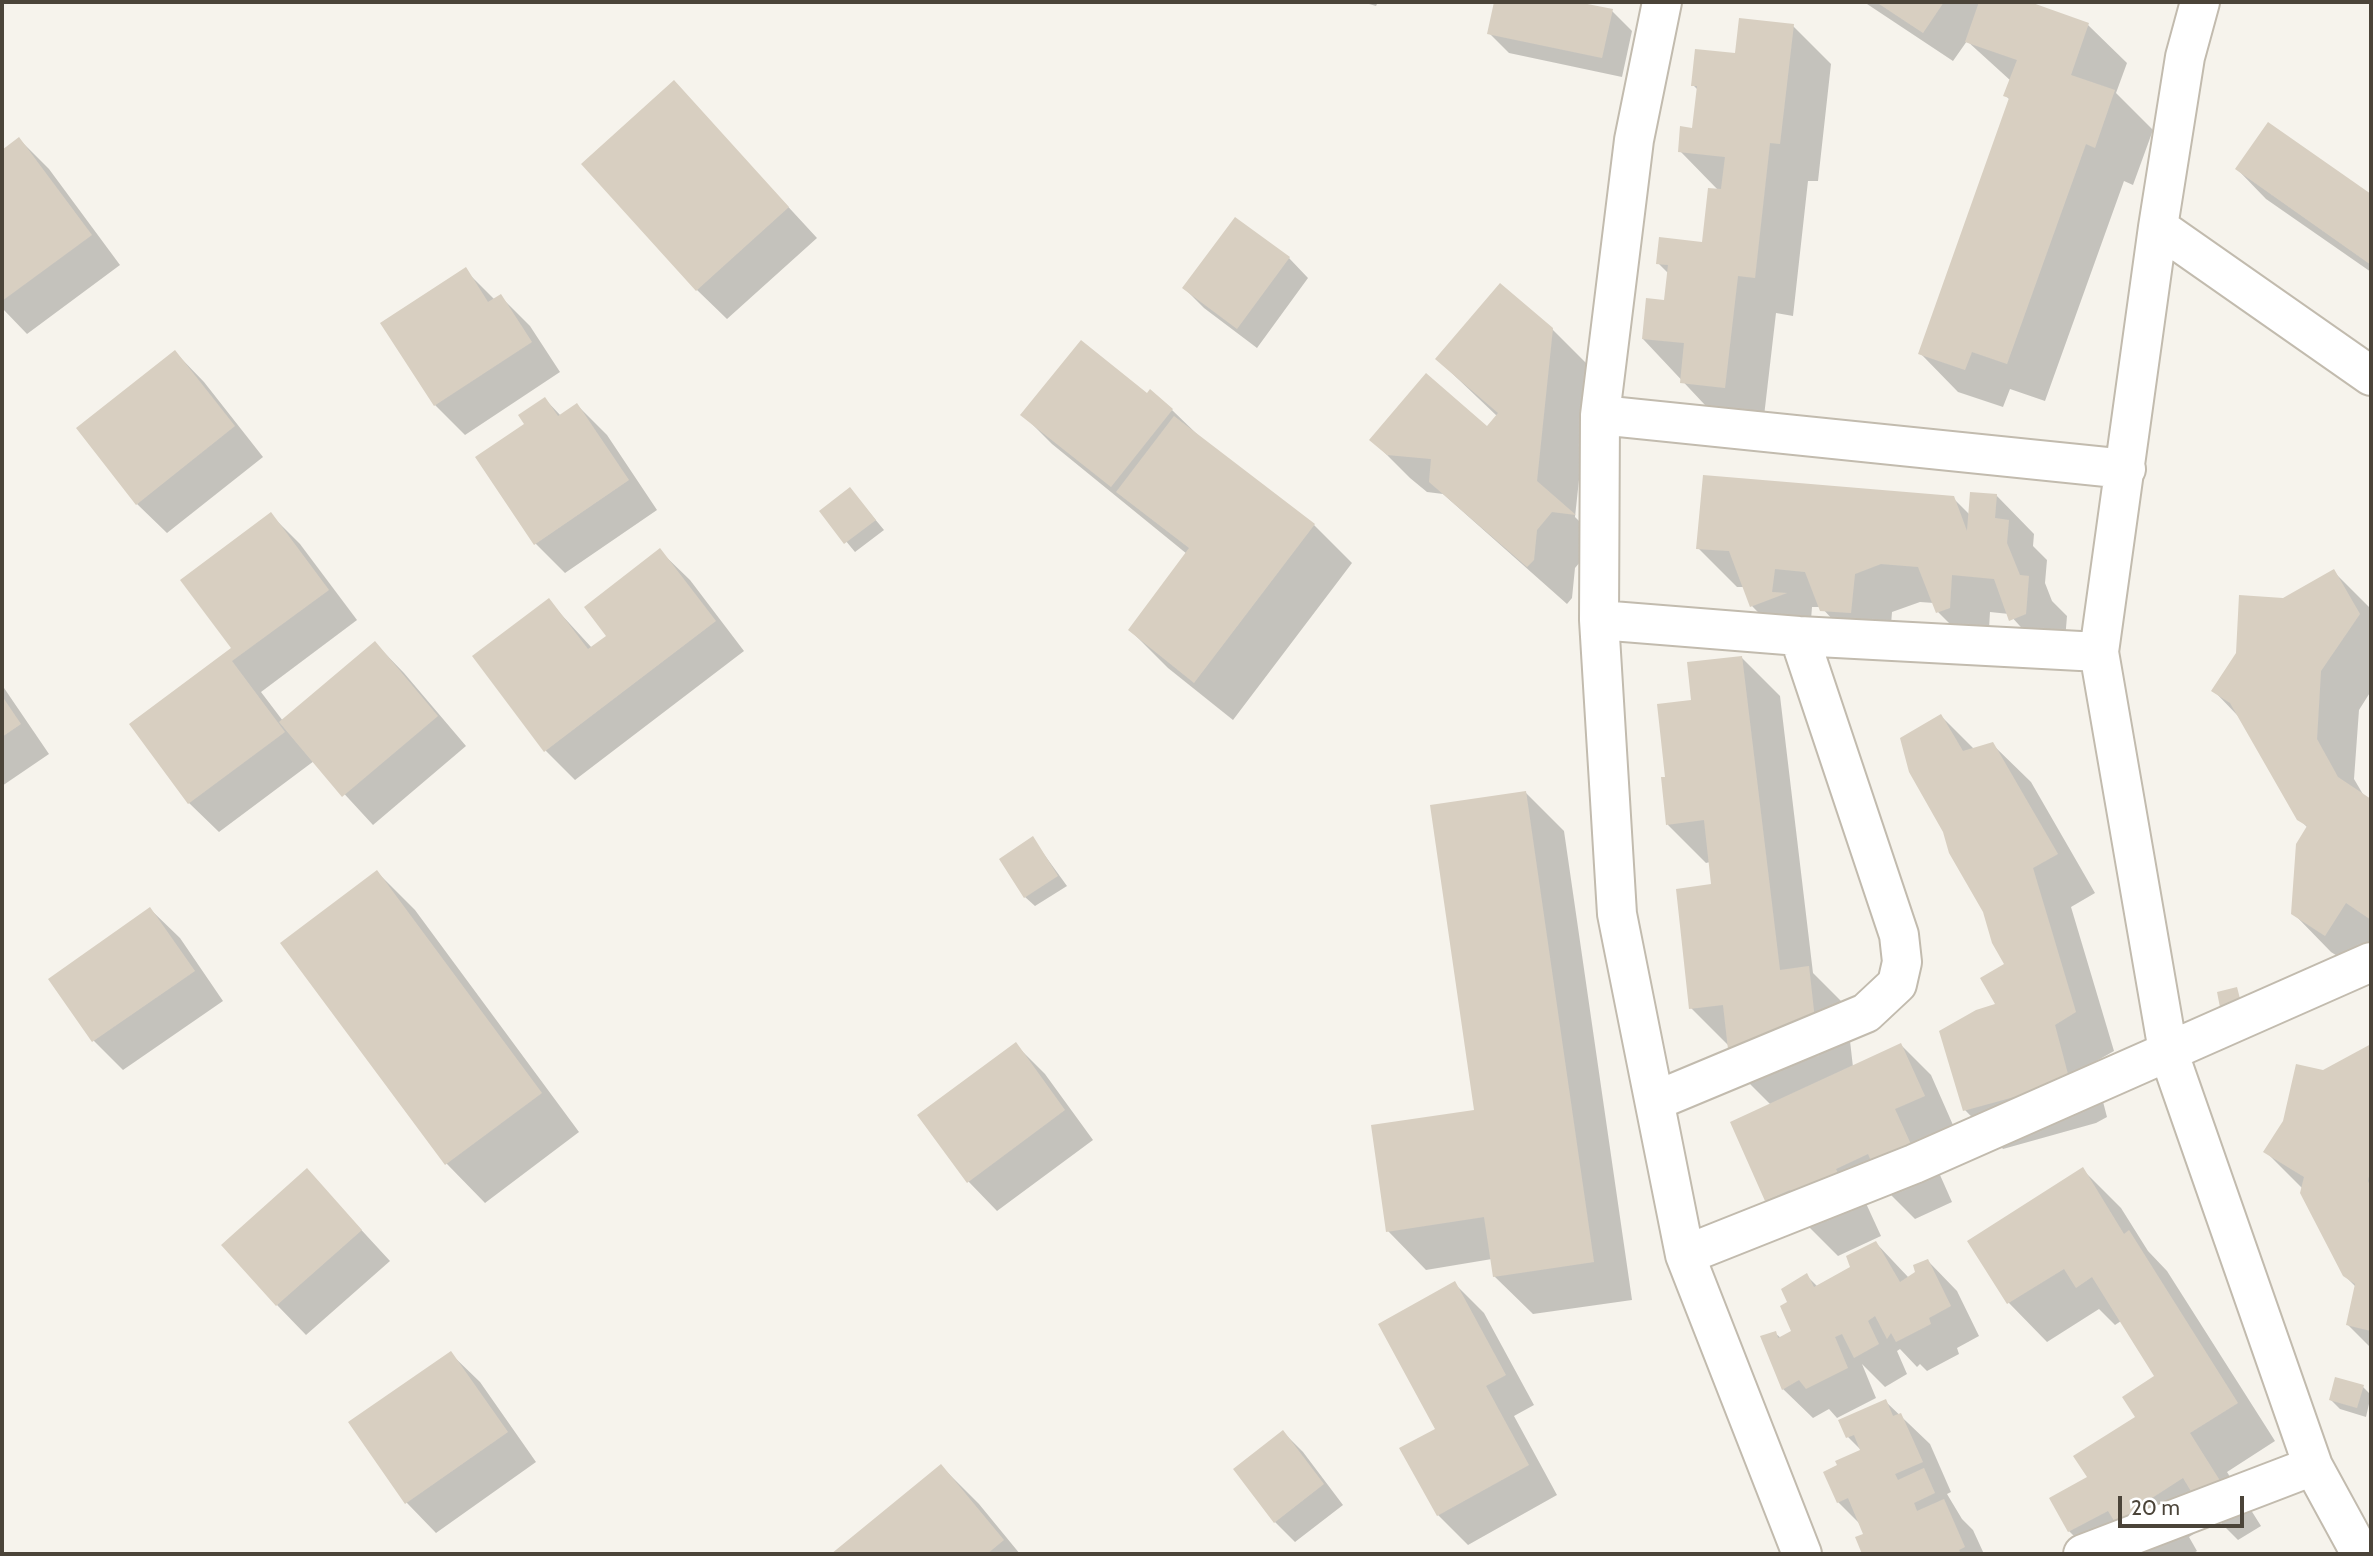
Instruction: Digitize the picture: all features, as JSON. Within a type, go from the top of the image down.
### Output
[{"type":"street","points":[[1662,2],[1634,140],[1600,415],[1599,620],[1617,914],[1685,1255],[1802,1554]]},
{"type":"street","points":[[2200,2],[2185,57],[2158,227],[2099,652],[2168,1051],[2313,1465],[2361,1554]]},
{"type":"street","points":[[2158,227],[2371,376]]},
{"type":"street","points":[[1600,415],[2126,469]]},
{"type":"street","points":[[1599,620],[1799,636],[2099,652]]},
{"type":"street","points":[[1655,1101],[1866,1013],[1897,984],[1902,962],[1899,935],[1799,636]]},
{"type":"street","points":[[1685,1255],[1913,1164],[2371,962]]},
{"type":"street","points":[[2083,1554],[2313,1465]]},
{"type":"building","points":[[1494,2],[1577,2],[1613,9],[1602,58],[1487,34]]},
{"type":"building","points":[[1876,2],[1944,2],[1923,33]]},
{"type":"building","points":[[1979,2],[2030,2],[2089,23],[2071,75],[2115,90],[2095,148],[2086,144],[2007,364],[1972,352],[1965,370],[1918,354],[2009,98],[2003,96],[2017,60],[1965,42]]},
{"type":"building","points":[[1739,18],[1794,24],[1780,144],[1770,143],[1755,278],[1738,276],[1725,388],[1680,383],[1684,343],[1642,339],[1646,298],[1664,300],[1668,265],[1656,264],[1659,237],[1702,242],[1708,188],[1721,189],[1725,157],[1678,152],[1680,126],[1692,128],[1697,86],[1691,86],[1695,49],[1735,53]]},
{"type":"building","points":[[674,80],[789,207],[696,291],[581,164]]},
{"type":"building","points":[[2268,122],[2371,194],[2371,265],[2235,169]]},
{"type":"building","points":[[19,137],[92,235],[2,301],[2,150]]},
{"type":"building","points":[[1235,217],[1290,257],[1237,329],[1182,288]]},
{"type":"building","points":[[466,267],[488,302],[501,294],[532,342],[434,406],[380,323]]},
{"type":"building","points":[[1500,283],[1553,328],[1537,481],[1576,515],[1552,512],[1537,530],[1534,560],[1527,567],[1429,482],[1431,459],[1387,455],[1369,440],[1426,373],[1487,426],[1498,413],[1435,359]]},
{"type":"building","points":[[1081,340],[1147,393],[1150,389],[1173,409],[1111,487],[1020,415]]},
{"type":"building","points":[[175,350],[235,426],[136,505],[76,428]]},
{"type":"building","points":[[545,397],[558,416],[577,403],[629,480],[534,545],[475,457],[524,424],[518,415]]},
{"type":"building","points":[[1174,416],[1315,524],[1194,683],[1128,630],[1189,548],[1116,492]]},
{"type":"building","points":[[1703,475],[1954,496],[1967,531],[1970,492],[1997,494],[1995,518],[2009,520],[2007,543],[2020,575],[2029,576],[2026,614],[2009,621],[1994,579],[1952,575],[1950,608],[1936,613],[1918,567],[1881,564],[1855,574],[1851,613],[1820,611],[1805,572],[1775,569],[1772,592],[1787,593],[1750,607],[1729,551],[1696,549]]},
{"type":"building","points":[[850,487],[876,520],[844,544],[819,511]]},
{"type":"building","points":[[271,512],[329,590],[232,661],[285,732],[188,804],[129,724],[231,648],[180,580]]},
{"type":"building","points":[[660,548],[716,621],[544,752],[472,656],[549,598],[588,649],[606,636],[584,607]]},
{"type":"building","points":[[2334,569],[2360,614],[2321,671],[2317,739],[2338,777],[2371,799],[2371,920],[2346,903],[2325,936],[2291,914],[2296,844],[2307,826],[2297,820],[2230,703],[2211,691],[2236,653],[2239,595],[2283,598]]},
{"type":"building","points":[[375,641],[438,716],[342,797],[279,722]]},
{"type":"building","points":[[1742,656],[1780,970],[1809,966],[1819,1056],[1730,1067],[1723,1005],[1689,1009],[1676,889],[1711,884],[1704,820],[1666,825],[1661,777],[1665,777],[1657,704],[1691,700],[1687,662]]},
{"type":"building","points":[[2,696],[21,724],[2,737]]},
{"type":"building","points":[[1941,714],[1963,751],[1993,742],[2058,854],[2033,868],[2076,1012],[2055,1025],[2069,1078],[2058,1085],[1963,1111],[1939,1031],[1976,1010],[1995,1004],[1980,978],[2004,964],[1992,943],[1983,912],[1949,853],[1943,832],[1909,772],[1900,738]]},
{"type":"building","points":[[1526,791],[1594,1262],[1493,1277],[1484,1217],[1386,1232],[1371,1125],[1474,1110],[1430,805]]},
{"type":"building","points":[[1033,836],[1058,876],[1024,898],[999,859]]},
{"type":"building","points":[[377,870],[542,1093],[445,1165],[280,943]]},
{"type":"building","points":[[150,907],[195,971],[92,1042],[48,979]]},
{"type":"building","points":[[2237,987],[2245,1018],[2223,1023],[2217,992]]},
{"type":"building","points":[[1016,1042],[1065,1110],[967,1183],[917,1115]]},
{"type":"building","points":[[1901,1043],[1925,1096],[1895,1109],[1924,1173],[1884,1191],[1868,1154],[1836,1169],[1852,1206],[1807,1227],[1790,1190],[1765,1201],[1730,1122]]},
{"type":"building","points":[[2371,1044],[2371,1166],[2368,1181],[2371,1188],[2371,1331],[2346,1325],[2355,1284],[2343,1276],[2300,1193],[2304,1177],[2263,1152],[2283,1121],[2296,1064],[2323,1070]]},
{"type":"building","points":[[2083,1167],[2124,1234],[2129,1230],[2238,1403],[2190,1433],[2224,1487],[2198,1503],[2183,1478],[2152,1498],[2160,1512],[2123,1535],[2108,1511],[2068,1532],[2049,1498],[2087,1477],[2073,1456],[2135,1417],[2122,1397],[2154,1376],[2092,1277],[2076,1288],[2064,1269],[2007,1304],[1967,1241]]},
{"type":"building","points":[[307,1168],[362,1230],[276,1306],[221,1245]]},
{"type":"building","points":[[1876,1241],[1900,1282],[1915,1272],[1913,1265],[1928,1259],[1951,1306],[1929,1318],[1931,1324],[1896,1342],[1891,1333],[1887,1339],[1875,1316],[1868,1321],[1879,1344],[1854,1358],[1842,1334],[1835,1337],[1848,1368],[1806,1389],[1799,1380],[1782,1390],[1760,1336],[1776,1331],[1778,1338],[1791,1331],[1780,1306],[1787,1302],[1781,1289],[1807,1273],[1814,1287],[1850,1267],[1846,1256]]},
{"type":"building","points":[[1455,1281],[1506,1375],[1486,1386],[1529,1465],[1437,1516],[1399,1448],[1435,1429],[1378,1324]]},
{"type":"building","points":[[451,1351],[508,1432],[405,1504],[348,1422]]},
{"type":"building","points":[[2335,1377],[2364,1385],[2357,1408],[2329,1400]]},
{"type":"building","points":[[1886,1399],[1893,1416],[1901,1413],[1923,1462],[1895,1474],[1898,1480],[1924,1468],[1935,1493],[1914,1503],[1917,1511],[1944,1499],[1965,1547],[1959,1550],[1961,1554],[1862,1554],[1855,1537],[1863,1534],[1848,1498],[1837,1503],[1823,1472],[1837,1465],[1835,1461],[1860,1450],[1854,1435],[1846,1438],[1838,1420]]},
{"type":"building","points":[[1283,1430],[1324,1484],[1274,1523],[1233,1469]]},
{"type":"building","points":[[941,1464],[1004,1540],[987,1554],[831,1554]]}]
